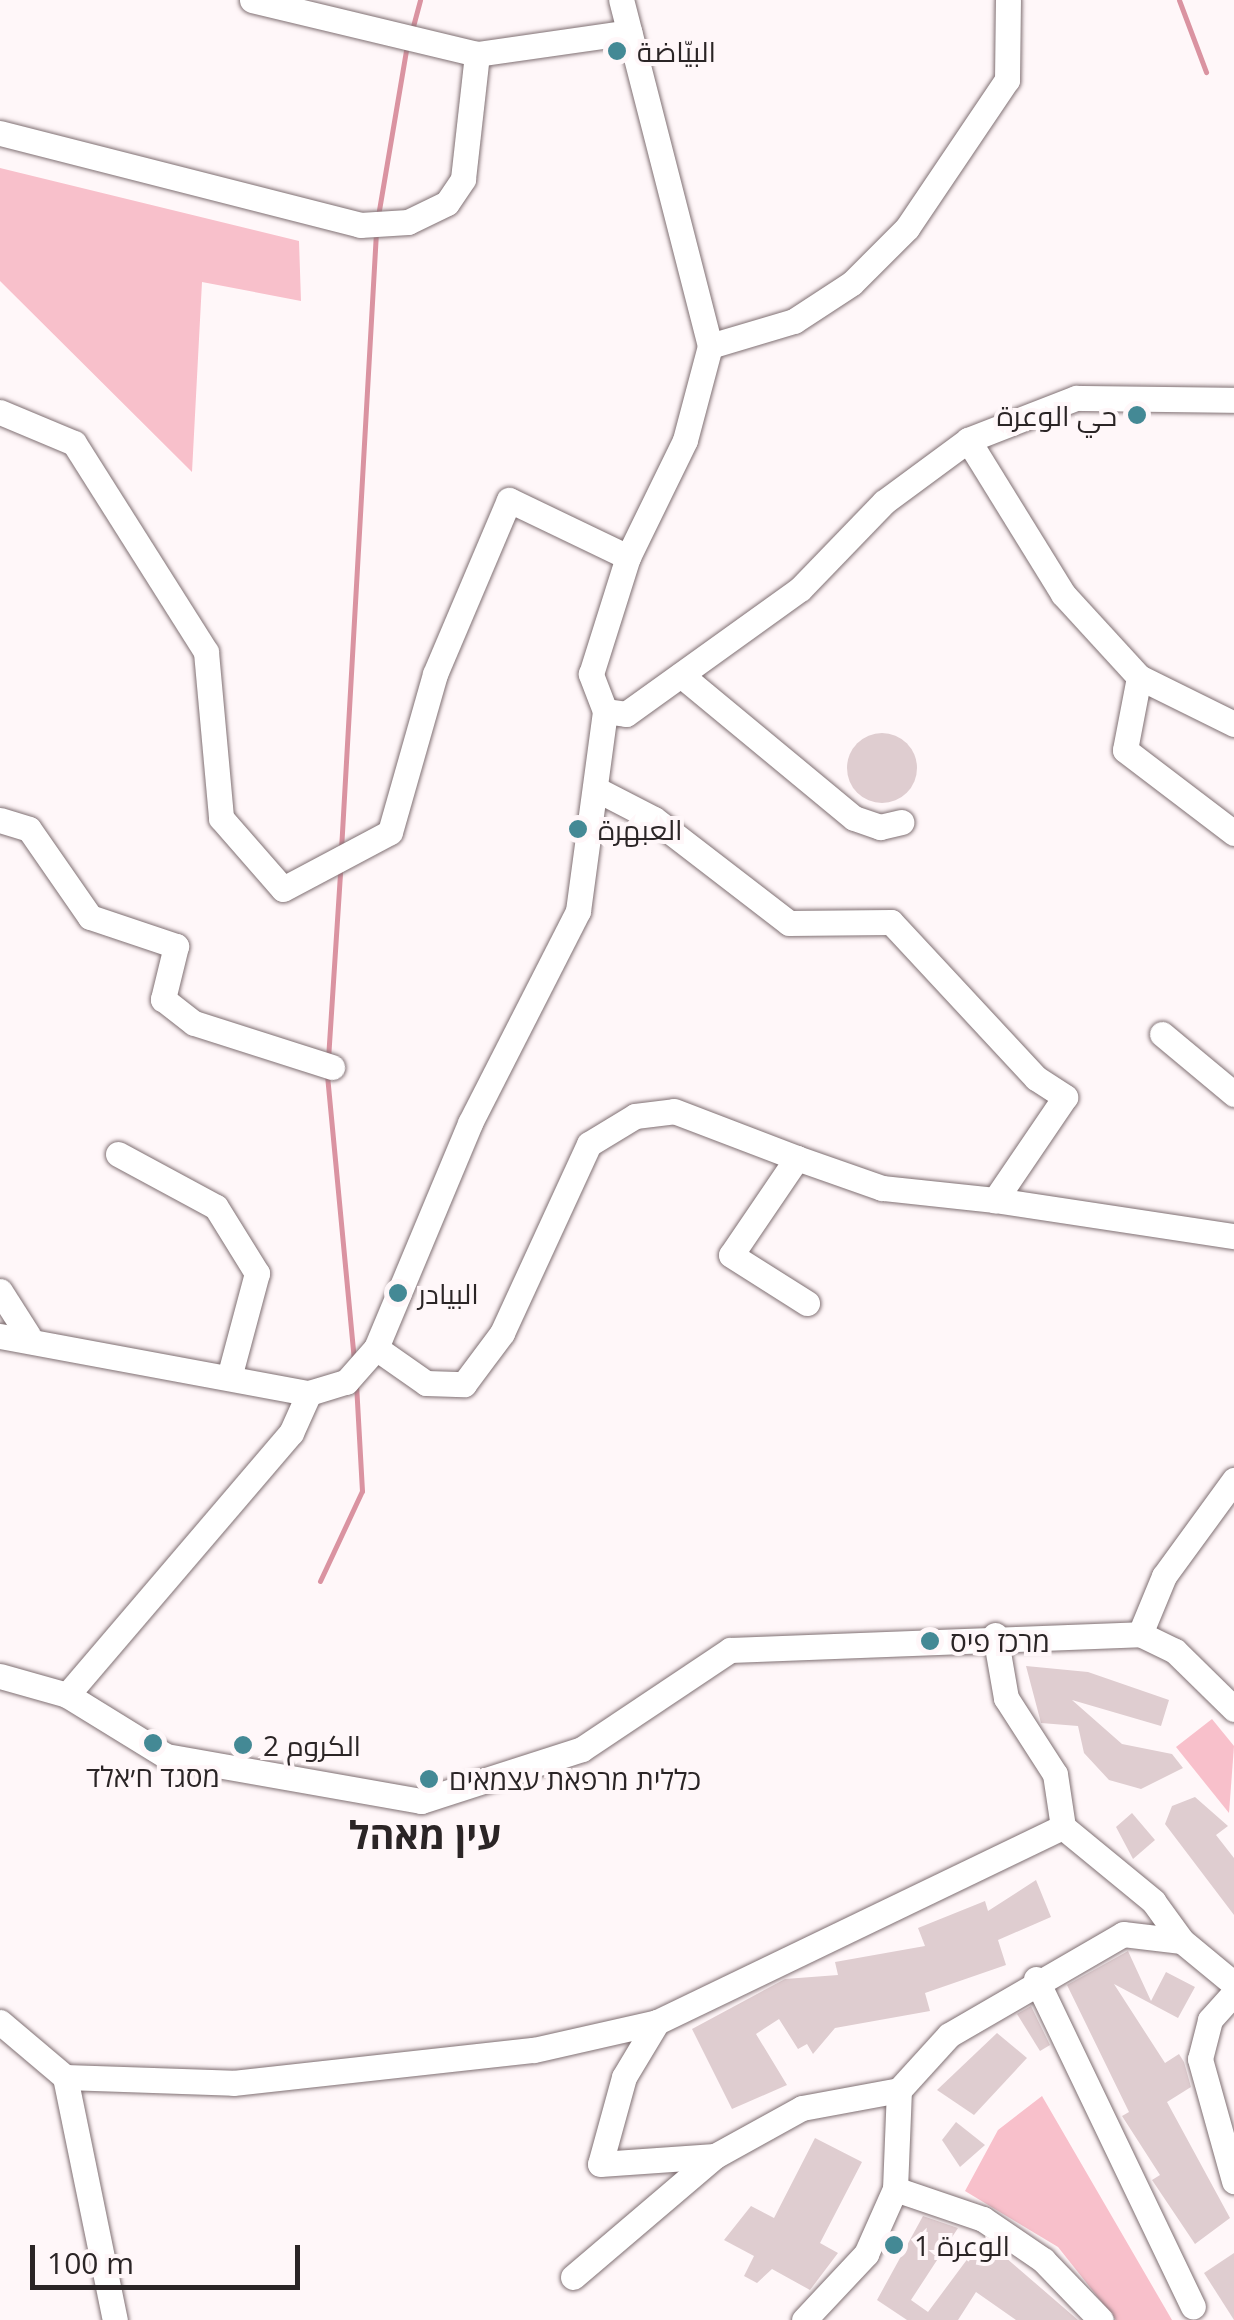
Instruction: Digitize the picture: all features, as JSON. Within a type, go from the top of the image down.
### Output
[{"type":"street","points":[[252,0],[478,54],[629,32]]},
{"type":"street","points":[[0,1336],[28,1335],[309,1393],[346,1382],[376,1348],[470,1123],[578,911],[605,711],[591,674],[628,556],[684,440],[710,346],[621,0]]},
{"type":"street","points":[[710,346],[794,321],[852,283],[907,228],[1007,80],[1008,0]]},
{"type":"street","points":[[0,133],[360,226],[408,222],[447,204],[462,179],[478,54]]},
{"type":"street","points":[[605,711],[626,714],[800,589],[884,502],[968,440],[1076,398],[1234,400]]},
{"type":"street","points":[[0,412],[74,443],[206,652],[221,818],[284,888],[390,832],[435,674],[509,500],[628,556]]},
{"type":"street","points":[[968,440],[1063,594],[1140,678],[1234,724]]},
{"type":"street","points":[[681,675],[854,818],[880,827],[901,822]]},
{"type":"street","points":[[1140,678],[1126,750],[1234,833]]},
{"type":"street","points":[[596,789],[654,819],[789,923],[891,922],[944,969],[979,1021],[1065,1097],[995,1200]]},
{"type":"street","points":[[0,820],[29,829],[90,917],[176,946],[163,999],[194,1023],[332,1066]]},
{"type":"street","points":[[1162,1034],[1234,1094]]},
{"type":"street","points":[[376,1348],[445,1388],[479,1371],[557,1200],[611,1126],[674,1112],[882,1188],[995,1200],[1234,1236]]},
{"type":"street","points":[[118,1154],[216,1206],[257,1273],[230,1374]]},
{"type":"street","points":[[797,1158],[731,1255],[808,1303]]},
{"type":"street","points":[[0,1291],[28,1335]]},
{"type":"street","points":[[67,1694],[291,1433],[309,1393]]},
{"type":"street","points":[[1140,1634],[1164,1576],[1234,1480]]},
{"type":"street","points":[[0,1676],[67,1694],[166,1756],[422,1801],[582,1748],[730,1650],[995,1635],[1140,1634],[1176,1651],[1234,1709]]},
{"type":"street","points":[[995,1635],[1006,1698],[1056,1774],[1063,1827],[1109,1874],[1153,1900],[1182,1941],[1234,1984]]},
{"type":"street","points":[[0,2022],[64,2076],[233,2083],[534,2050],[657,2022],[1063,1827]]},
{"type":"street","points":[[573,2277],[715,2156],[802,2108],[899,2090],[949,2036],[1036,1979],[1123,1934],[1182,1941]]},
{"type":"street","points":[[1036,1979],[1193,2306]]},
{"type":"street","points":[[1234,1993],[1210,2020],[1200,2059],[1234,2181]]},
{"type":"street","points":[[657,2022],[624,2077],[600,2164],[715,2156]]},
{"type":"street","points":[[64,2076],[115,2320]]},
{"type":"street","points":[[820,2316],[866,2254],[895,2188],[899,2090]]},
{"type":"street","points":[[895,2188],[983,2219],[1042,2260],[1102,2320]]},
{"type":"shaded area","points":[[0,168],[299,241],[301,301],[202,282],[192,472],[0,281]]},
{"type":"shaded area","points":[[1212,1719],[1234,1746],[1229,1813],[1176,1747]]},
{"type":"shaded area","points":[[1042,2096],[1172,2320],[1116,2320],[1058,2247],[965,2191],[998,2130]]},
{"type":"building","points":[[882,733],[907,743],[917,768],[907,793],[882,803],[857,793],[847,768],[857,743]]},
{"type":"building","points":[[1026,1666],[1088,1672],[1169,1700],[1161,1726],[1072,1700],[1122,1744],[1172,1754],[1183,1768],[1141,1789],[1109,1780],[1084,1753],[1078,1726],[1041,1723]]},
{"type":"building","points":[[1195,1797],[1228,1826],[1216,1835],[1234,1858],[1234,1915],[1165,1824],[1172,1806]]},
{"type":"building","points":[[1132,1813],[1155,1840],[1133,1859],[1116,1827]]},
{"type":"building","points":[[1036,1880],[1051,1917],[998,1940],[1006,1965],[925,1993],[930,2011],[835,2028],[813,2054],[807,2044],[798,2049],[779,2019],[756,2034],[787,2085],[732,2109],[692,2029],[785,1979],[838,1975],[835,1962],[925,1946],[918,1928],[985,1901],[988,1911]]},
{"type":"building","points":[[1128,1951],[1151,2001],[1166,1972],[1195,1987],[1178,2018],[1114,1984],[1165,2063],[1179,2054],[1184,2062],[1191,2087],[1167,2102],[1230,2218],[1195,2244],[1152,2180],[1160,2175],[1122,2116],[1129,2112],[1067,1985]]},
{"type":"building","points":[[1031,2006],[1050,2045],[1040,2051],[1017,2014]]},
{"type":"building","points":[[997,2033],[1027,2058],[974,2115],[937,2090]]},
{"type":"building","points":[[956,2122],[985,2145],[960,2167],[942,2140]]},
{"type":"building","points":[[815,2138],[862,2162],[820,2243],[838,2253],[810,2290],[772,2269],[757,2283],[744,2276],[754,2256],[724,2240],[751,2206],[774,2218]]},
{"type":"building","points":[[923,2216],[958,2228],[911,2300],[928,2312],[983,2238],[1078,2320],[1016,2320],[976,2292],[958,2320],[907,2320],[877,2300]]},
{"type":"building","points":[[1234,2253],[1234,2320],[1204,2273]]},
{"type":"waterway","points":[[412,30],[420,0]]},
{"type":"waterway","points":[[1179,0],[1206,72]]},
{"type":"waterway","points":[[378,216],[407,45]]},
{"type":"waterway","points":[[341,850],[376,232]]},
{"type":"waterway","points":[[328,1059],[340,871]]},
{"type":"waterway","points":[[327,1075],[354,1358]]},
{"type":"waterway","points":[[320,1581],[362,1491],[356,1384]]},
{"type":"place","name":"البيّاضة","points":[[617,51]]},
{"type":"place","name":"حي الوعرة","points":[[1137,415]]},
{"type":"place","name":"العبهرة","points":[[578,829]]},
{"type":"place","name":"البيادر","points":[[398,1293]]},
{"type":"place","name":"מרכז פיס","points":[[930,1641]]},
{"type":"place","name":"מסגד ח׳אלד","points":[[153,1743]]},
{"type":"place","name":"الكروم 2","points":[[243,1745]]},
{"type":"place","name":"כללית מרפאת עצמאים","points":[[429,1779]]},
{"type":"place","name":"الوعرة 1","points":[[894,2245]]},
{"type":"district","name":"עין מאהל","points":[[425,1835]]}]
